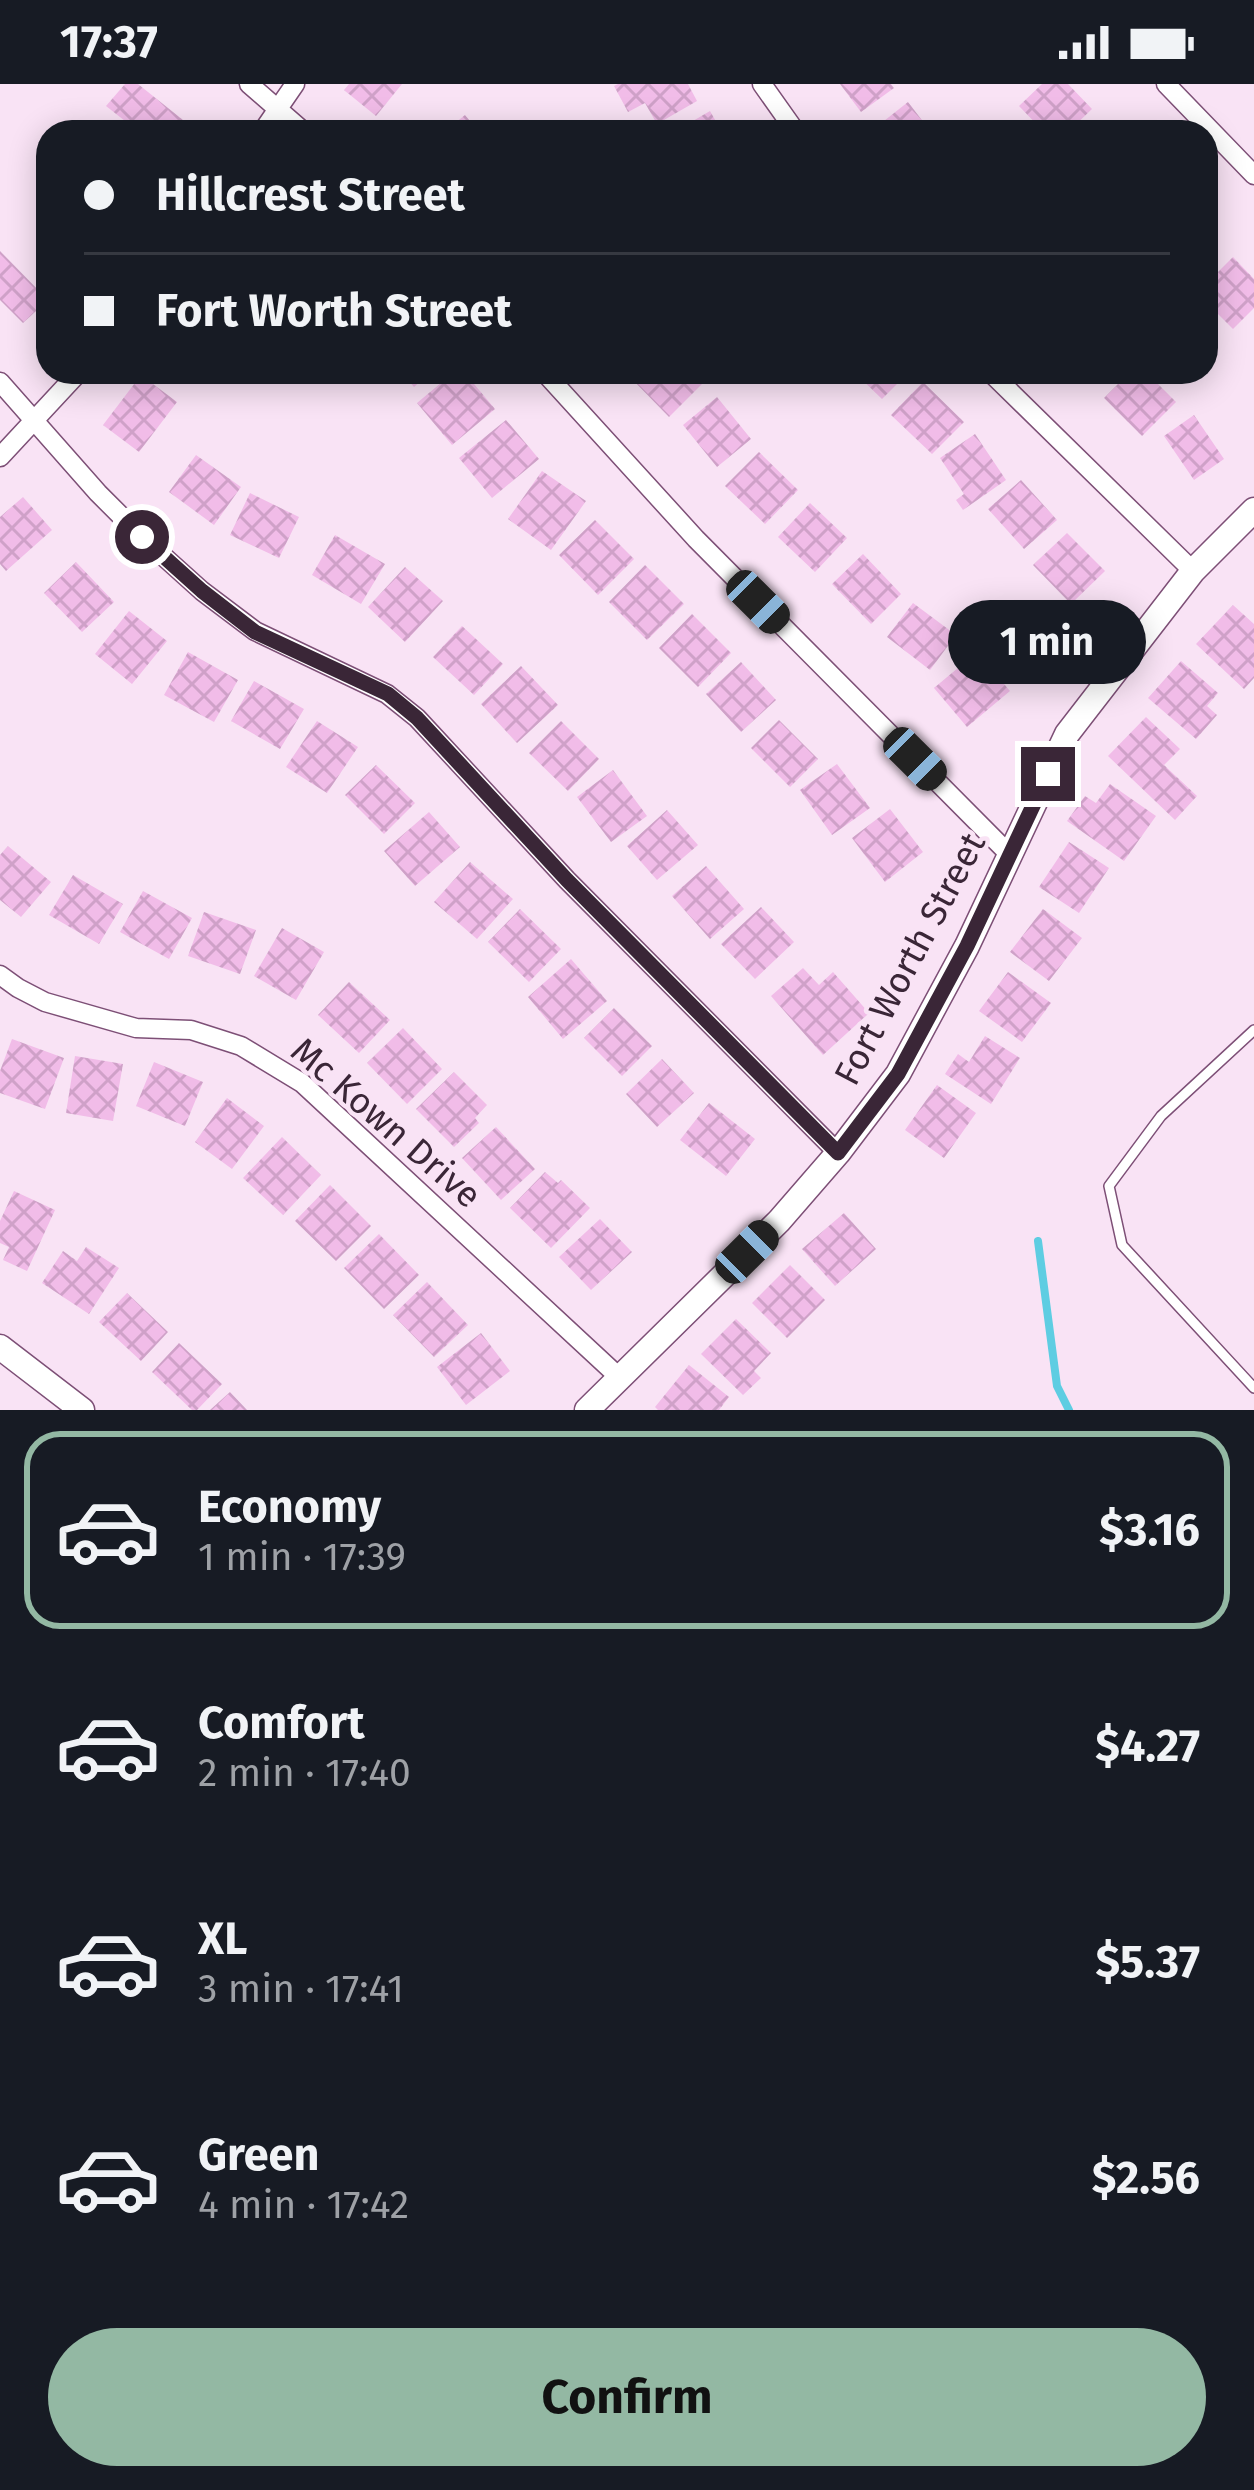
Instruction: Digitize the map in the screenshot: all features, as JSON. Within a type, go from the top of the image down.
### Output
[{"type":"street","points":[[249,84],[291,120]]},
{"type":"street","points":[[270,120],[295,84]]},
{"type":"street","points":[[762,84],[788,120]]},
{"type":"street","points":[[1166,84],[1201,120]]},
{"type":"street","points":[[1218,138],[1254,175]]},
{"type":"street","points":[[0,382],[113,508],[202,591],[255,632],[388,694],[417,718],[567,880],[838,1153]]},
{"type":"street","points":[[0,457],[68,384]]},
{"type":"street","points":[[555,384],[696,538],[1009,854]]},
{"type":"street","points":[[1002,384],[1193,571]]},
{"type":"street","name":"Fort Worth Street","points":[[587,1410],[779,1221],[898,1074],[967,946],[1067,734],[1193,571],[1254,510]]},
{"type":"street","name":"Mc Kown Drive","points":[[0,975],[45,1002],[136,1028],[191,1030],[241,1046],[302,1083],[620,1378]]},
{"type":"street","points":[[0,1348],[82,1410]]},
{"type":"lane","points":[[1254,1030],[1161,1116],[1109,1186],[1122,1245],[1254,1388]]},
{"type":"building","points":[[125,84],[138,84],[183,120],[124,120],[106,106]]},
{"type":"building","points":[[349,84],[402,84],[376,116],[344,90]]},
{"type":"building","points":[[688,84],[697,101],[664,120],[655,120],[645,103],[628,112],[614,86]]},
{"type":"building","points":[[840,84],[891,84],[894,88],[861,112]]},
{"type":"building","points":[[1042,84],[1068,84],[1092,109],[1081,120],[1032,120],[1019,106]]},
{"type":"building","points":[[908,102],[922,120],[885,120]]},
{"type":"building","points":[[710,111],[715,120],[695,120]]},
{"type":"building","points":[[0,251],[36,288],[36,311],[23,323],[0,300]]},
{"type":"building","points":[[1233,257],[1254,279],[1254,308],[1233,329],[1218,314],[1218,272]]},
{"type":"building","points":[[134,384],[153,384],[177,402],[139,452],[103,425]]},
{"type":"building","points":[[440,384],[474,384],[495,409],[452,445],[417,403]]},
{"type":"building","points":[[637,384],[702,384],[669,417]]},
{"type":"building","points":[[866,384],[897,384],[882,399]]},
{"type":"building","points":[[925,384],[964,422],[932,454],[891,415]]},
{"type":"building","points":[[1118,384],[1158,384],[1176,402],[1142,436],[1104,398]]},
{"type":"building","points":[[717,397],[751,439],[717,467],[683,425]]},
{"type":"building","points":[[1194,415],[1224,459],[1194,480],[1164,436]]},
{"type":"building","points":[[506,420],[539,459],[492,498],[459,458]]},
{"type":"building","points":[[975,434],[1006,480],[963,510],[956,500],[964,494],[940,458]]},
{"type":"building","points":[[759,452],[798,490],[765,524],[725,486]]},
{"type":"building","points":[[196,455],[241,487],[214,525],[169,492]]},
{"type":"building","points":[[542,471],[586,501],[551,550],[508,519]]},
{"type":"building","points":[[1021,480],[1057,520],[1024,549],[988,509]]},
{"type":"building","points":[[250,493],[299,517],[279,558],[230,535]]},
{"type":"building","points":[[23,497],[52,530],[6,571],[0,564],[0,517]]},
{"type":"building","points":[[810,503],[847,538],[815,572],[778,537]]},
{"type":"building","points":[[595,520],[634,559],[598,595],[559,555]]},
{"type":"building","points":[[1067,533],[1105,571],[1071,604],[1033,565]]},
{"type":"building","points":[[335,535],[385,564],[361,604],[312,575]]},
{"type":"building","points":[[863,554],[901,594],[871,624],[832,584]]},
{"type":"building","points":[[76,562],[114,602],[82,632],[44,593]]},
{"type":"building","points":[[645,565],[684,604],[647,640],[609,602]]},
{"type":"building","points":[[405,567],[443,601],[405,642],[368,607]]},
{"type":"building","points":[[913,603],[956,635],[930,670],[887,637]]},
{"type":"building","points":[[1233,605],[1254,624],[1254,678],[1244,689],[1196,644]]},
{"type":"building","points":[[129,611],[167,641],[132,684],[95,654]]},
{"type":"building","points":[[692,614],[731,653],[698,687],[659,648]]},
{"type":"building","points":[[462,626],[503,664],[474,695],[433,657]]},
{"type":"building","points":[[188,652],[238,680],[214,722],[164,695]]},
{"type":"building","points":[[977,652],[1010,691],[967,727],[934,688]]},
{"type":"building","points":[[1181,661],[1218,693],[1207,706],[1217,715],[1196,739],[1148,698]]},
{"type":"building","points":[[741,662],[776,700],[741,732],[706,694]]},
{"type":"building","points":[[521,666],[558,705],[517,743],[481,704]]},
{"type":"building","points":[[254,681],[304,709],[280,749],[231,721]]},
{"type":"building","points":[[1146,717],[1180,749],[1164,765],[1197,796],[1175,820],[1108,756]]},
{"type":"building","points":[[779,720],[818,759],[790,787],[751,748]]},
{"type":"building","points":[[317,721],[358,747],[327,793],[286,767]]},
{"type":"building","points":[[561,721],[599,759],[568,791],[529,753]]},
{"type":"building","points":[[837,764],[870,808],[832,835],[800,790]]},
{"type":"building","points":[[376,765],[415,803],[384,834],[345,795]]},
{"type":"building","points":[[613,770],[647,816],[611,842],[577,797]]},
{"type":"building","points":[[1110,784],[1156,816],[1124,861],[1067,821],[1085,796],[1096,803]]},
{"type":"building","points":[[890,809],[923,852],[885,882],[852,838]]},
{"type":"building","points":[[667,810],[698,845],[657,880],[627,846]]},
{"type":"building","points":[[429,812],[460,847],[415,886],[384,851]]},
{"type":"building","points":[[1069,842],[1109,868],[1079,913],[1039,887]]},
{"type":"building","points":[[8,846],[51,882],[21,917],[0,900],[0,855]]},
{"type":"building","points":[[470,862],[513,899],[477,939],[434,902]]},
{"type":"building","points":[[706,866],[744,909],[710,939],[672,896]]},
{"type":"building","points":[[73,875],[123,904],[99,944],[49,915]]},
{"type":"building","points":[[143,891],[192,918],[169,959],[120,932]]},
{"type":"building","points":[[761,907],[794,942],[755,979],[721,944]]},
{"type":"building","points":[[520,909],[561,949],[529,982],[488,942]]},
{"type":"building","points":[[1043,909],[1082,938],[1049,981],[1010,952]]},
{"type":"building","points":[[204,912],[256,930],[240,974],[188,956]]},
{"type":"building","points":[[282,928],[324,952],[296,1000],[254,976]]},
{"type":"building","points":[[571,959],[607,1001],[563,1039],[528,997]]},
{"type":"building","points":[[803,968],[819,985],[833,972],[869,1013],[823,1055],[771,996]]},
{"type":"building","points":[[1008,972],[1051,1003],[1022,1042],[979,1011]]},
{"type":"building","points":[[349,982],[390,1020],[359,1053],[318,1015]]},
{"type":"building","points":[[614,1008],[652,1046],[622,1076],[584,1038]]},
{"type":"building","points":[[403,1028],[442,1069],[407,1104],[367,1063]]},
{"type":"building","points":[[985,1036],[1020,1058],[991,1104],[945,1074],[958,1054],[969,1062]]},
{"type":"building","points":[[12,1039],[64,1058],[45,1109],[0,1093],[0,1071]]},
{"type":"building","points":[[75,1056],[123,1064],[113,1121],[66,1113]]},
{"type":"building","points":[[662,1059],[694,1093],[657,1127],[626,1094]]},
{"type":"building","points":[[154,1062],[203,1082],[185,1126],[136,1106]]},
{"type":"building","points":[[454,1072],[487,1105],[475,1118],[479,1123],[454,1147],[416,1109]]},
{"type":"building","points":[[937,1085],[976,1113],[944,1158],[905,1130]]},
{"type":"building","points":[[227,1098],[264,1126],[232,1169],[195,1142]]},
{"type":"building","points":[[709,1103],[755,1139],[726,1176],[680,1140]]},
{"type":"building","points":[[496,1127],[535,1169],[501,1200],[462,1158]]},
{"type":"building","points":[[282,1137],[321,1175],[283,1215],[243,1178]]},
{"type":"building","points":[[545,1172],[558,1183],[561,1180],[590,1208],[551,1248],[510,1208]]},
{"type":"building","points":[[330,1185],[371,1226],[336,1261],[295,1221]]},
{"type":"building","points":[[14,1191],[55,1210],[27,1271],[3,1260],[9,1247],[0,1243],[0,1221]]},
{"type":"building","points":[[844,1213],[876,1249],[835,1286],[802,1249]]},
{"type":"building","points":[[600,1219],[632,1252],[591,1290],[559,1257]]},
{"type":"building","points":[[379,1234],[419,1275],[384,1309],[344,1268]]},
{"type":"building","points":[[86,1247],[119,1268],[89,1314],[42,1283],[63,1251],[77,1261]]},
{"type":"building","points":[[790,1265],[825,1300],[787,1338],[752,1303]]},
{"type":"building","points":[[427,1282],[468,1325],[434,1357],[393,1315]]},
{"type":"building","points":[[127,1293],[168,1332],[141,1361],[99,1322]]},
{"type":"building","points":[[736,1319],[771,1353],[754,1371],[761,1378],[743,1395],[701,1354]]},
{"type":"building","points":[[481,1333],[510,1371],[466,1405],[437,1367]]},
{"type":"building","points":[[179,1343],[222,1384],[197,1410],[152,1372]]},
{"type":"building","points":[[689,1365],[729,1397],[719,1410],[658,1410],[655,1407]]},
{"type":"building","points":[[230,1392],[247,1410],[210,1410]]},
{"type":"waterway","points":[[1038,1241],[1057,1386],[1069,1410]]},
{"type":"route","points":[[142,537],[255,632],[388,694],[417,718],[567,880],[838,1153],[898,1074],[967,946],[1048,774]]}]
